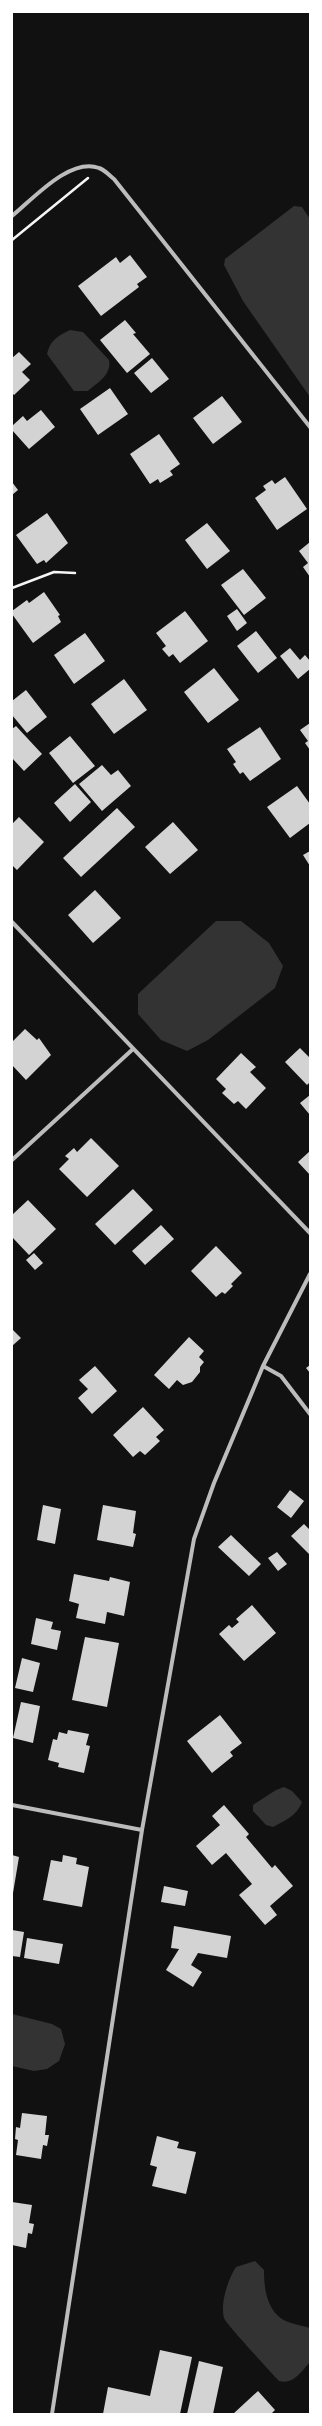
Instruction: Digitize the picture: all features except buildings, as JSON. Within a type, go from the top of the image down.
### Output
[{"type":"street","points":[[12,216],[66,172],[78,166],[89,165],[101,168],[119,185],[310,427]]},
{"type":"street","points":[[12,922],[85,995],[133,1049],[310,1233]]},
{"type":"street","points":[[12,1160],[133,1049]]},
{"type":"street","points":[[52,2414],[142,1830],[194,1539],[214,1483],[263,1366],[310,1274]]},
{"type":"street","points":[[263,1366],[281,1376],[310,1414]]},
{"type":"street","points":[[12,1805],[142,1830]]},
{"type":"path","points":[[12,240],[101,168]]},
{"type":"path","points":[[12,588],[54,572],[75,573]]},
{"type":"shaded area","points":[[294,206],[302,207],[310,219],[310,397],[243,301],[224,265],[225,259]]},
{"type":"shaded area","points":[[70,330],[83,332],[109,360],[106,374],[88,391],[74,391],[47,354],[52,342],[61,334]]},
{"type":"shaded area","points":[[216,921],[241,921],[269,943],[283,966],[275,988],[208,1040],[187,1051],[161,1040],[138,1014],[138,994]]},
{"type":"shaded area","points":[[284,1787],[292,1791],[302,1802],[300,1807],[290,1818],[281,1823],[273,1827],[266,1825],[253,1811],[253,1805],[276,1790]]},
{"type":"shaded area","points":[[12,2014],[52,2024],[61,2029],[65,2044],[59,2061],[47,2069],[34,2071],[12,2066]]},
{"type":"shaded area","points":[[255,2261],[264,2270],[265,2290],[272,2309],[282,2319],[288,2322],[310,2328],[310,2362],[296,2377],[288,2381],[279,2381],[224,2318],[224,2298],[233,2272],[236,2267]]}]
